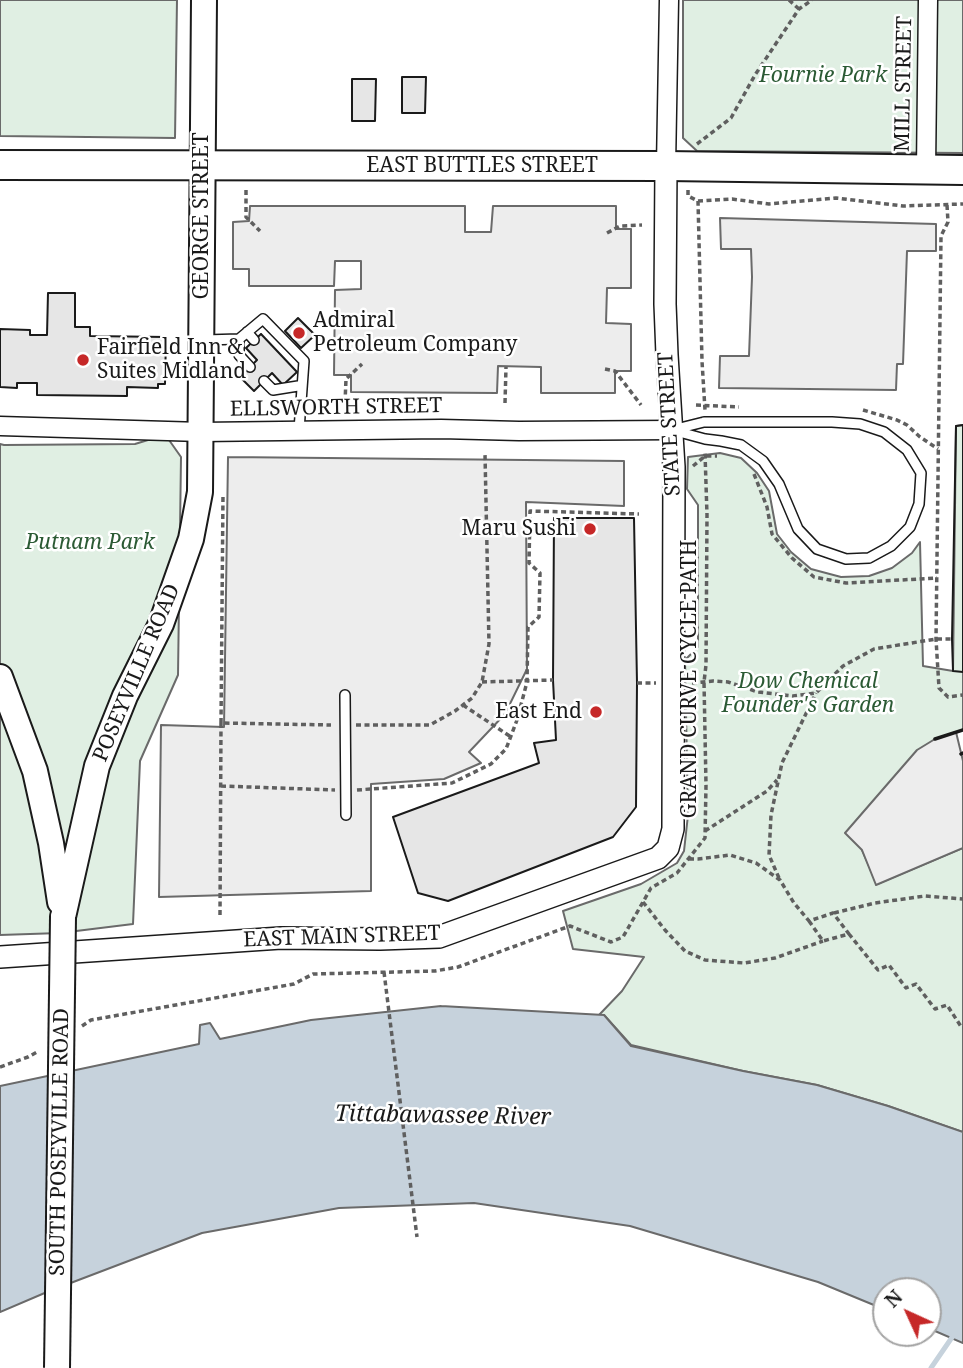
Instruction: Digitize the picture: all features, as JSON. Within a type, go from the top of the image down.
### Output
[{"type":"highway","name":"EAST BUTTLES STREET","points":[[0,165],[677,166],[963,170]]},
{"type":"main road","name":"GEORGE STREET","points":[[201,432],[204,0]]},
{"type":"main road","name":"POSEYVILLE ROAD","points":[[63,917],[97,766],[125,696],[161,624],[191,539],[200,492],[201,432]]},
{"type":"main road","points":[[0,677],[34,771],[51,843],[63,917]]},
{"type":"main road","name":"SOUTH POSEYVILLE ROAD","points":[[57,1368],[63,917]]},
{"type":"street","name":"STATE STREET","points":[[668,848],[673,829],[674,467],[665,304],[677,166],[669,0]]},
{"type":"street","name":"MILL STREET","points":[[926,169],[928,0]]},
{"type":"street","name":"ELLSWORTH STREET","points":[[0,426],[201,432],[672,430]]},
{"type":"street","name":"EAST MAIN STREET","points":[[0,957],[281,938],[439,937],[658,858],[668,848]]},
{"type":"lane","points":[[201,341],[239,339],[263,319],[304,361],[299,430]]},
{"type":"lane","points":[[247,332],[254,341]]},
{"type":"lane","points":[[239,339],[239,355],[250,367]]},
{"type":"lane","points":[[290,379],[300,388]]},
{"type":"lane","points":[[264,381],[273,390],[300,388]]},
{"type":"lane","points":[[704,422],[860,424],[884,432],[907,450],[921,473],[919,503],[910,527],[891,546],[869,558],[846,559],[817,549],[798,529],[779,484],[763,461],[741,445],[672,430],[704,422]]},
{"type":"lane","points":[[345,695],[346,816]]},
{"type":"path","points":[[789,0],[799,9]]},
{"type":"path","points":[[812,0],[799,9],[755,75],[731,118],[689,149],[677,166],[688,196],[698,201],[732,199],[769,204],[836,198],[903,206],[963,204]]},
{"type":"path","points":[[246,190],[246,217],[260,231]]},
{"type":"path","points":[[698,201],[704,422]]},
{"type":"path","points":[[947,205],[948,222],[941,236],[936,639],[939,688],[948,697],[963,695]]},
{"type":"path","points":[[607,233],[620,226],[642,225]]},
{"type":"path","points":[[345,403],[346,379],[362,364]]},
{"type":"path","points":[[505,404],[506,367]]},
{"type":"path","points":[[605,369],[615,371],[641,405]]},
{"type":"path","name":"GRAND CURVE CYCLE PATH","points":[[80,1027],[91,1020],[293,984],[313,974],[435,971],[458,967],[570,926],[611,942],[623,937],[651,888],[677,873],[705,838],[705,439]]},
{"type":"path","points":[[221,723],[430,725],[471,698],[482,682],[489,644],[485,454]]},
{"type":"path","points":[[220,915],[223,493]]},
{"type":"path","points":[[220,786],[380,789],[452,783],[491,764],[506,749],[511,737],[527,682],[528,627],[539,617],[540,573],[529,563],[530,511],[639,514]]},
{"type":"path","points":[[823,941],[794,903],[769,855],[771,815],[782,763],[816,693],[843,666],[874,649],[952,639]]},
{"type":"path","points":[[482,682],[553,680]]},
{"type":"path","points":[[637,683],[657,682]]},
{"type":"path","points":[[690,683],[728,682],[758,691],[793,696],[816,693]]},
{"type":"path","points":[[464,705],[511,737]]},
{"type":"path","points":[[705,831],[767,791],[778,778]]},
{"type":"path","points":[[690,859],[730,855],[756,863],[780,880]]},
{"type":"path","points":[[809,921],[875,903],[925,896],[963,899]]},
{"type":"path","points":[[643,902],[685,951],[705,960],[744,963],[775,958],[849,934]]},
{"type":"path","points":[[833,913],[878,970],[889,965],[906,988],[916,984],[935,1009],[947,1005],[963,1028]]},
{"type":"path","points":[[384,972],[416,1237]]},
{"type":"path","points":[[0,1067],[28,1058],[49,1045]]},
{"type":"green space","points":[[0,0],[177,0],[175,138],[0,136]]},
{"type":"green space","name":"Fournie Park","points":[[683,0],[963,0],[963,153],[697,151],[683,138]]},
{"type":"green space","name":"Dow Chemical Founder's Garden","points":[[963,425],[963,730],[935,739],[862,850],[877,884],[963,848],[963,1132],[817,1085],[631,1045],[604,1015],[599,1015],[622,991],[644,957],[573,949],[563,911],[641,884],[677,863],[684,851],[688,815],[685,660],[698,647],[698,505],[687,489],[688,457],[720,453],[741,458],[757,473],[769,491],[777,534],[791,552],[811,569],[841,577],[869,576],[892,568],[912,553],[920,542],[923,666],[953,671],[956,426]]},
{"type":"green space","name":"Putnam Park","points":[[148,440],[169,440],[181,457],[178,675],[140,761],[133,924],[60,933],[0,935],[0,444],[135,444]]},
{"type":"shaded area","points":[[250,206],[465,206],[465,232],[491,232],[493,206],[616,206],[616,229],[631,229],[631,288],[607,288],[606,323],[631,324],[631,371],[615,371],[615,393],[541,393],[541,367],[498,366],[497,393],[351,392],[351,375],[334,375],[335,290],[361,289],[361,261],[335,261],[334,286],[249,286],[249,269],[233,269],[233,222],[249,221]]},
{"type":"shaded area","points":[[720,218],[936,224],[936,251],[907,251],[903,364],[897,364],[896,390],[719,388],[720,356],[749,356],[752,277],[751,249],[721,249]]},
{"type":"shaded area","points":[[228,457],[624,461],[624,506],[526,502],[527,669],[505,714],[469,752],[481,763],[444,779],[371,784],[371,891],[159,897],[161,725],[224,727]]},
{"type":"shaded area","points":[[956,732],[963,761],[963,848],[876,885],[862,850],[845,833],[917,750],[935,739]]},
{"type":"water","name":"Tittabawassee River","points":[[441,1006],[604,1015],[631,1046],[817,1085],[963,1132],[963,1343],[942,1334],[942,1277],[872,1277],[872,1304],[818,1282],[630,1226],[474,1203],[339,1208],[202,1233],[0,1312],[0,1086],[199,1044],[200,1025],[210,1023],[220,1039],[311,1020]]},
{"type":"building","points":[[402,77],[426,77],[425,113],[402,113]]},
{"type":"building","points":[[352,79],[376,79],[375,121],[352,121]]},
{"type":"building","name":"Fairfield Inn & Suites Midland","points":[[48,293],[75,293],[75,327],[90,327],[90,336],[166,337],[165,384],[158,384],[158,388],[127,387],[127,396],[37,395],[37,383],[17,383],[17,388],[0,387],[0,329],[30,330],[30,335],[47,335]]},
{"type":"building","points":[[298,318],[315,335],[301,348],[285,331]]},
{"type":"building","points":[[261,334],[297,372],[283,385],[272,373],[254,391],[240,377],[257,360],[246,348]]},
{"type":"building","points":[[963,425],[963,672],[953,671],[952,639],[956,426]]},
{"type":"building","points":[[963,425],[963,672],[953,671],[952,639],[956,426]]},
{"type":"building","name":"East End","points":[[554,518],[634,518],[636,807],[613,837],[448,901],[418,893],[393,817],[539,763],[534,743],[556,740],[553,680]]},
{"type":"waterway","points":[[931,1368],[955,1333]]},
{"type":"wall","points":[[935,739],[963,730]]},
{"type":"place","name":"Admiral Petroleum Company","points":[[299,333]]},
{"type":"place","name":"Fairfield Inn & Suites Midland","points":[[83,360]]},
{"type":"place","name":"Maru Sushi","points":[[590,529]]},
{"type":"place","name":"East End","points":[[596,712]]}]
